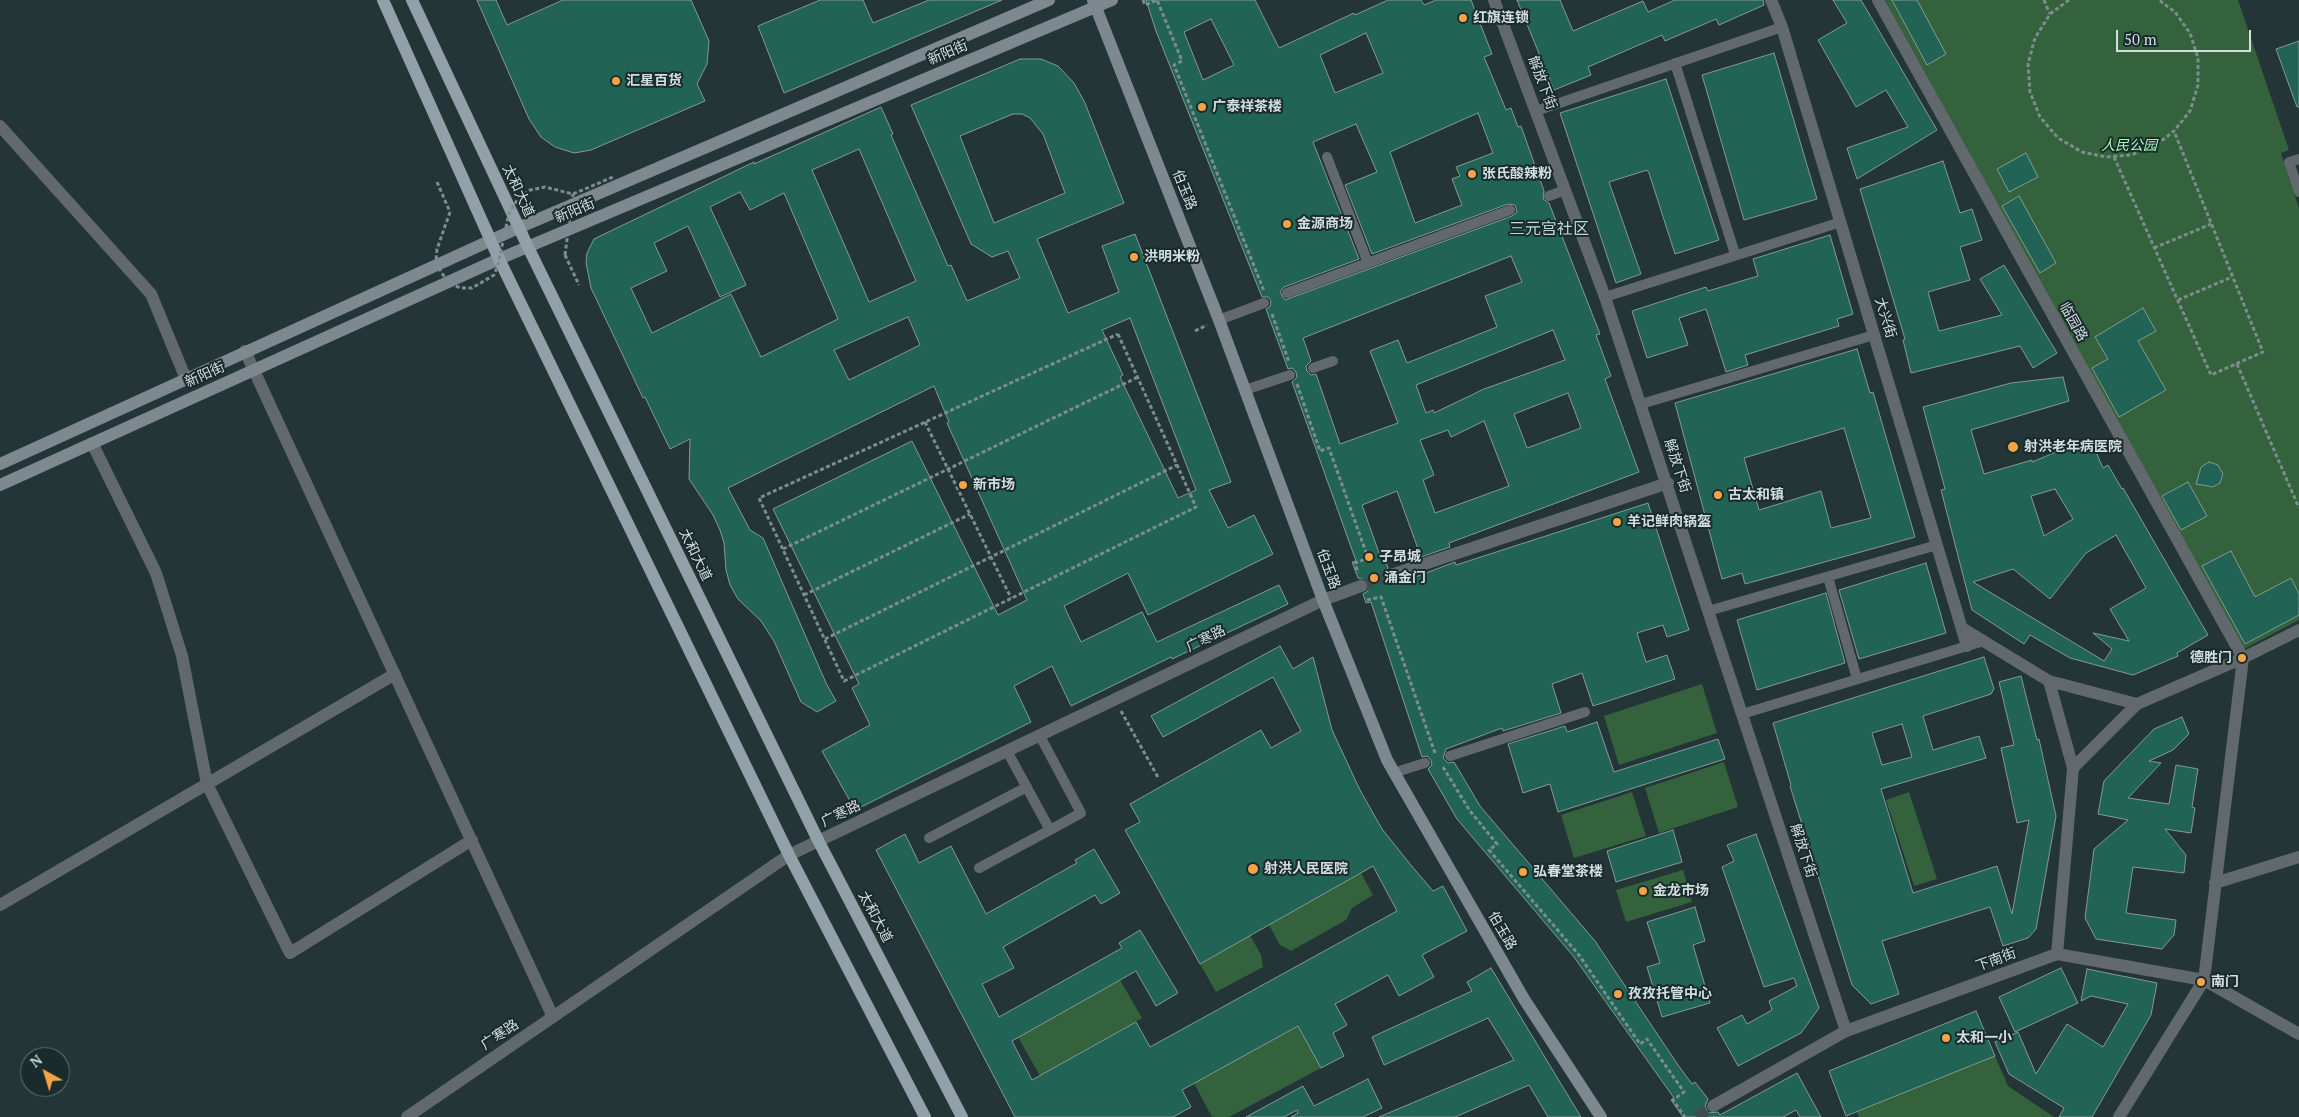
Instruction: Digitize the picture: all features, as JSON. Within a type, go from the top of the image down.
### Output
[{"type":"main road","points":[[383,0],[499,259],[789,855],[925,1117]]},
{"type":"main road","name":"太和大道","points":[[412,0],[518,228],[819,842],[962,1117]]},
{"type":"main road","name":"新阳街","points":[[0,464],[490,240],[1049,0]]},
{"type":"main road","name":"新阳街","points":[[0,485],[499,259],[1094,3],[1112,0]]},
{"type":"main road","name":"伯玉路","points":[[1094,3],[1219,320],[1323,600],[1393,773],[1524,998],[1601,1117]]},
{"type":"street","name":"解放下街","points":[[1494,0],[1605,297],[1668,483],[1846,1031]]},
{"type":"street","name":"大兴街","points":[[1771,0],[1782,27],[1967,646]]},
{"type":"street","name":"临园路","points":[[1878,0],[2243,658]]},
{"type":"street","points":[[0,126],[151,294],[186,379]]},
{"type":"street","points":[[245,351],[553,1017]]},
{"type":"street","points":[[92,442],[156,573],[182,656],[207,784],[290,953],[472,840]]},
{"type":"street","points":[[1390,575],[1668,483]]},
{"type":"street","name":"广寒路","points":[[407,1117],[789,855],[1323,600],[1361,586]]},
{"type":"street","points":[[1962,628],[2049,681],[2137,704]]},
{"type":"street","points":[[2073,768],[2137,704],[2243,658],[2299,630]]},
{"type":"street","points":[[2118,1117],[2204,980],[2243,658]]},
{"type":"street","points":[[0,905],[395,674]]},
{"type":"street","points":[[2049,681],[2073,768],[2057,954],[2204,980],[2299,1034]]},
{"type":"street","points":[[2215,883],[2299,857]]},
{"type":"street","name":"下南街","points":[[1713,1106],[1846,1031],[2057,954]]},
{"type":"lane","points":[[1536,111],[1782,27]]},
{"type":"lane","points":[[1675,63],[1735,254]]},
{"type":"lane","points":[[1327,157],[1368,263]]},
{"type":"lane","points":[[2299,159],[2289,162],[2299,192]]},
{"type":"lane","points":[[1549,196],[1566,190]]},
{"type":"lane","points":[[1287,294],[1510,210]]},
{"type":"lane","points":[[1605,297],[1735,254],[1841,222]]},
{"type":"lane","points":[[1219,320],[1264,302]]},
{"type":"lane","points":[[1641,404],[1874,335]]},
{"type":"lane","points":[[1313,368],[1333,361]]},
{"type":"lane","points":[[1245,390],[1290,375]]},
{"type":"lane","points":[[1708,611],[1937,546]]},
{"type":"lane","points":[[1828,577],[1857,679]]},
{"type":"lane","points":[[1742,714],[1984,641]]},
{"type":"lane","points":[[1450,756],[1584,712]]},
{"type":"lane","points":[[979,868],[1081,813],[1040,736]]},
{"type":"lane","points":[[1007,751],[1050,830]]},
{"type":"lane","points":[[1393,773],[1425,763]]},
{"type":"lane","points":[[929,838],[1027,787]]},
{"type":"path","points":[[2044,0],[2050,14]]},
{"type":"path","points":[[2069,0],[2050,14],[2035,38],[2028,64],[2030,92],[2040,117],[2058,138],[2082,152],[2114,157],[2131,156],[2155,146],[2174,131],[2190,111],[2198,85],[2198,58],[2190,33],[2175,12],[2158,0]]},
{"type":"path","points":[[2114,157],[2211,375],[2237,364],[2263,352],[2174,131]]},
{"type":"path","points":[[437,182],[450,212],[439,242],[436,261],[450,284],[461,288],[472,288],[494,275],[498,266],[509,213],[518,199],[530,190],[545,187],[574,194],[613,177]]},
{"type":"path","points":[[574,194],[564,255],[579,285]]},
{"type":"path","points":[[2154,248],[2211,224]]},
{"type":"path","points":[[2178,300],[2232,277]]},
{"type":"path","points":[[1118,334],[1196,507],[844,681],[760,498],[925,422],[1118,334]]},
{"type":"path","points":[[2237,364],[2299,508]]},
{"type":"path","points":[[783,549],[1138,377]]},
{"type":"path","points":[[925,422],[1011,598]]},
{"type":"path","points":[[824,639],[1177,465]]},
{"type":"path","points":[[804,595],[970,513]]},
{"type":"path","points":[[1114,700],[1160,779]]},
{"type":"green space","name":"人民公园","points":[[1885,0],[2238,0],[2289,150],[2281,153],[2299,208],[2299,620],[2244,649]]},
{"type":"green space","points":[[1702,684],[1717,733],[1619,765],[1604,716]]},
{"type":"green space","points":[[1724,762],[1738,807],[1659,833],[1645,788]]},
{"type":"green space","points":[[1632,792],[1646,836],[1574,858],[1561,815]]},
{"type":"green space","points":[[1909,792],[1937,879],[1914,886],[1886,800]]},
{"type":"green space","points":[[1683,870],[1692,902],[1626,922],[1616,890]]},
{"type":"green space","points":[[1361,873],[1373,895],[1352,908],[1346,920],[1291,951],[1280,945],[1269,925]]},
{"type":"green space","points":[[1250,935],[1261,955],[1263,967],[1216,992],[1200,964]]},
{"type":"green space","points":[[1120,980],[1142,1018],[1040,1076],[1018,1037]]},
{"type":"green space","points":[[1298,1026],[1321,1068],[1229,1117],[1212,1117],[1194,1083]]},
{"type":"green space","points":[[1995,1056],[2008,1086],[2054,1117],[1859,1117],[1857,1112]]},
{"type":"building","name":"汇星百货","points":[[477,0],[496,0],[507,25],[563,0],[691,0],[709,41],[707,64],[697,84],[705,101],[591,150],[574,153],[555,147],[541,137],[529,119]]},
{"type":"building","points":[[820,0],[863,0],[873,23],[929,0],[1002,0],[784,93],[758,26]]},
{"type":"building","points":[[1146,0],[1255,0],[1279,48],[1354,13],[1355,15],[1388,0],[1421,0],[1424,5],[1436,0],[1471,0],[1492,54],[1484,57],[1506,110],[1511,108],[1518,127],[1521,126],[1544,191],[1543,199],[1549,203],[1600,334],[1596,335],[1611,376],[1605,379],[1639,472],[1449,543],[1450,547],[1421,557],[1397,491],[1362,505],[1379,553],[1383,552],[1388,568],[1383,573],[1383,577],[1394,585],[1455,562],[1456,565],[1648,503],[1689,630],[1667,637],[1663,625],[1637,633],[1646,662],[1667,655],[1675,679],[1593,706],[1582,673],[1552,684],[1561,713],[1503,731],[1502,728],[1446,749],[1443,758],[1448,763],[1454,762],[1480,806],[1595,941],[1678,1065],[1692,1084],[1695,1082],[1708,1099],[1705,1106],[1708,1113],[1718,1112],[1720,1115],[1797,1073],[1821,1117],[1800,1117],[1796,1110],[1783,1117],[1683,1117],[1671,1100],[1674,1098],[1574,957],[1457,819],[1428,769],[1432,765],[1431,760],[1427,756],[1422,757],[1371,602],[1366,603],[1363,594],[1368,591],[1369,584],[1366,580],[1358,578],[1352,562],[1356,561],[1292,382],[1297,377],[1296,372],[1292,368],[1288,369],[1266,309],[1270,307],[1271,301],[1268,297],[1262,297],[1156,31]],"holes":[[[1211,19],[1234,65],[1203,80],[1184,32]],[[1366,33],[1383,73],[1335,93],[1320,55]],[[1478,113],[1493,153],[1456,167],[1460,176],[1452,179],[1462,205],[1415,223],[1390,152]],[[1356,124],[1377,172],[1345,185],[1372,254],[1508,204],[1515,205],[1517,212],[1512,216],[1285,300],[1280,292],[1284,287],[1359,259],[1313,142]],[[1511,256],[1522,282],[1485,296],[1497,327],[1407,363],[1398,340],[1370,351],[1398,423],[1340,444],[1316,374],[1311,375],[1307,371],[1306,366],[1311,361],[1303,338]],[[1553,330],[1565,360],[1484,389],[1434,413],[1433,410],[1426,413],[1416,385]],[[1568,393],[1581,428],[1527,448],[1514,414]],[[1484,421],[1509,486],[1435,513],[1423,480],[1434,475],[1420,440],[1448,430],[1451,437]]]},
{"type":"building","points":[[1517,0],[1560,0],[1573,31],[1643,1],[1648,12],[1675,0],[1763,0],[1764,5],[1719,25],[1716,19],[1665,41],[1662,35],[1588,67],[1591,75],[1554,90]]},
{"type":"building","points":[[1833,0],[1861,0],[1937,130],[1857,179],[1847,148],[1908,127],[1886,90],[1856,107],[1818,40],[1847,23]]},
{"type":"building","points":[[1892,0],[1917,0],[1946,54],[1927,65]]},
{"type":"building","points":[[2299,41],[2299,107],[2297,107],[2276,49]]},
{"type":"building","points":[[1774,53],[1817,199],[1744,220],[1702,75]]},
{"type":"building","points":[[1020,59],[1041,59],[1058,66],[1074,83],[1085,103],[1124,203],[1037,239],[1068,313],[1119,292],[1102,246],[1135,234],[1231,482],[1209,490],[1228,528],[1254,515],[1273,554],[1148,615],[1128,573],[1064,606],[1081,642],[1142,612],[1157,642],[1279,585],[1288,604],[1172,659],[1171,657],[1071,706],[1052,666],[1014,686],[1031,722],[855,810],[822,751],[870,725],[852,688],[859,684],[773,509],[912,441],[998,615],[1027,600],[947,423],[949,422],[934,386],[728,488],[750,530],[763,538],[826,683],[836,701],[817,712],[801,702],[774,641],[761,621],[738,599],[730,585],[726,570],[724,543],[720,530],[713,515],[689,479],[690,439],[670,449],[645,397],[643,398],[591,288],[586,263],[587,253],[594,239],[754,162],[754,164],[881,107],[893,134],[891,135],[948,266],[951,265],[967,301],[1020,278],[1008,251],[992,257],[971,244],[911,105]],"holes":[[[1013,114],[1022,114],[1030,118],[1043,134],[1065,193],[994,223],[960,136]],[[859,149],[916,281],[869,302],[812,170]],[[740,192],[750,210],[784,193],[838,319],[761,357],[731,294],[652,333],[631,288],[667,271],[654,243],[688,226],[720,297],[746,285],[710,207]],[[908,317],[920,345],[849,380],[834,350]],[[1130,318],[1196,490],[1178,498],[1120,377],[1123,375],[1102,330]]]},
{"type":"building","points":[[1666,79],[1719,240],[1675,254],[1647,170],[1609,182],[1641,274],[1616,283],[1560,113]]},
{"type":"building","points":[[2026,153],[2038,177],[2009,192],[1997,169]]},
{"type":"building","points":[[1943,161],[1960,213],[1972,209],[1982,240],[1960,247],[1970,280],[1928,292],[1939,331],[2002,315],[1980,279],[2004,265],[2057,353],[2033,368],[2020,346],[1911,373],[1903,340],[1905,339],[1860,189]]},
{"type":"building","points":[[2019,196],[2056,263],[2040,273],[2002,206]]},
{"type":"building","points":[[1830,235],[1853,314],[1837,319],[1839,326],[1745,355],[1748,365],[1726,372],[1706,309],[1679,318],[1688,345],[1647,358],[1632,311],[1706,287],[1708,291],[1758,276],[1753,259]]},
{"type":"building","points":[[2143,308],[2156,331],[2138,341],[2166,390],[2119,417],[2092,368],[2108,359],[2095,337]]},
{"type":"building","points":[[1857,349],[1870,393],[1873,392],[1915,537],[1745,584],[1742,573],[1722,579],[1675,403]],"holes":[[[1844,428],[1871,518],[1831,528],[1821,491],[1759,510],[1744,458]]]},
{"type":"building","points":[[2063,377],[2069,401],[1971,430],[1984,474],[2032,460],[2032,462],[2090,438],[2103,468],[2108,465],[2123,488],[2208,635],[2177,653],[2178,656],[2133,675],[2070,658],[2030,635],[2024,644],[1972,610],[1941,490],[1945,489],[1923,407],[2011,383]],"holes":[[[2055,489],[2073,519],[2044,536],[2031,496]],[[2116,535],[2146,588],[2110,609],[2129,641],[2093,633],[2112,649],[2104,661],[1973,582],[2013,569],[2050,599],[2086,553]]]},
{"type":"building","points":[[2209,462],[2218,465],[2223,474],[2220,483],[2213,487],[2196,484],[2201,467]]},
{"type":"building","points":[[2188,482],[2207,516],[2181,530],[2162,496]]},
{"type":"building","points":[[2231,551],[2255,597],[2291,578],[2299,594],[2299,615],[2245,644],[2202,566]]},
{"type":"building","points":[[1926,563],[1946,633],[1859,659],[1839,590]]},
{"type":"building","points":[[1826,593],[1845,663],[1757,690],[1737,620]]},
{"type":"building","points":[[1280,646],[1293,669],[1313,657],[1332,730],[1360,790],[1382,829],[1433,891],[1443,886],[1467,931],[1422,955],[1434,977],[1399,996],[1388,975],[1335,1004],[1347,1025],[1333,1033],[1344,1056],[1321,1068],[1298,1026],[1182,1090],[1191,1107],[1173,1117],[1015,1117],[876,850],[905,834],[919,863],[951,846],[986,914],[1077,863],[1075,860],[1094,849],[1120,893],[1101,904],[1095,895],[1003,947],[1014,968],[982,984],[999,1017],[1122,948],[1119,943],[1140,930],[1178,993],[1156,1006],[1136,971],[1012,1041],[1032,1080],[1136,1022],[1150,1047],[1397,911],[1373,866],[1200,964],[1125,830],[1140,822],[1130,804],[1261,730],[1271,748],[1301,731],[1273,677],[1163,737],[1151,716]]},
{"type":"building","points":[[1984,657],[1994,689],[1991,694],[1923,716],[1933,750],[1979,736],[1986,758],[1881,789],[1913,893],[1997,866],[2012,914],[2029,820],[2017,823],[2001,748],[2014,745],[1999,682],[2021,676],[2037,740],[2039,739],[2056,816],[2036,929],[2028,938],[2003,946],[1990,907],[1882,941],[1899,994],[1871,1004],[1852,985],[1790,786],[1773,723]],"holes":[[[1902,724],[1912,757],[1882,765],[1872,733]]]},
{"type":"building","points":[[2182,717],[2189,734],[2173,750],[2149,761],[2161,763],[2128,798],[2169,804],[2176,765],[2198,769],[2192,807],[2195,808],[2191,833],[2165,829],[2186,855],[2184,873],[2133,867],[2126,913],[2176,920],[2174,935],[2162,949],[2096,939],[2085,918],[2094,849],[2128,820],[2098,814],[2104,781],[2154,729]]},
{"type":"building","points":[[1597,722],[1614,772],[1718,739],[1725,759],[1558,812],[1550,784],[1523,793],[1508,744],[1565,726],[1567,732]]},
{"type":"building","points":[[1673,830],[1682,862],[1616,882],[1607,851]]},
{"type":"building","points":[[1756,834],[1819,1008],[1801,1033],[1738,1066],[1717,1028],[1742,1015],[1747,1024],[1772,1010],[1769,1001],[1797,986],[1794,978],[1764,987],[1722,867],[1734,861],[1727,845]]},
{"type":"building","points":[[1695,907],[1705,941],[1693,945],[1710,1003],[1662,1017],[1647,967],[1660,963],[1647,922]]},
{"type":"building","points":[[1491,968],[1581,1117],[1548,1117],[1529,1085],[1455,1117],[1379,1117],[1514,1060],[1488,1018],[1384,1065],[1372,1037],[1472,991],[1467,982]]},
{"type":"building","points":[[2061,968],[2078,1003],[2015,1032],[1999,997]]},
{"type":"building","points":[[2087,969],[2157,983],[2151,1015],[2092,1117],[2059,1117],[2064,1108],[2009,1074],[1995,1042],[2018,1032],[2036,1074],[2067,1024],[2103,1047],[2128,1004],[2091,996],[2081,1001]]},
{"type":"building","points":[[1976,1011],[1995,1056],[1846,1116],[1829,1071]]},
{"type":"building","points":[[1368,1079],[1382,1108],[1363,1117],[1291,1117],[1298,1113],[1297,1110],[1284,1117],[1246,1117],[1303,1086],[1314,1106]]},
{"type":"tunnel","points":[[1361,586],[1391,575]]},
{"type":"tunnel","points":[[1697,1117],[1713,1106]]},
{"type":"place","name":"红旗连锁","points":[[1463,18]]},
{"type":"place","name":"汇星百货","points":[[616,81]]},
{"type":"place","name":"广泰祥茶楼","points":[[1202,107]]},
{"type":"place","name":"张氏酸辣粉","points":[[1472,174]]},
{"type":"place","name":"金源商场","points":[[1287,224]]},
{"type":"place","name":"洪明米粉","points":[[1134,257]]},
{"type":"place","name":"射洪老年病医院","points":[[2013,447]]},
{"type":"place","name":"新市场","points":[[963,485]]},
{"type":"place","name":"古太和镇","points":[[1718,495]]},
{"type":"place","name":"羊记鲜肉锅盔","points":[[1617,522]]},
{"type":"place","name":"子昂城","points":[[1369,557]]},
{"type":"place","name":"涌金门","points":[[1374,578]]},
{"type":"place","name":"德胜门","points":[[2242,658]]},
{"type":"place","name":"射洪人民医院","points":[[1253,869]]},
{"type":"place","name":"弘春堂茶楼","points":[[1523,872]]},
{"type":"place","name":"金龙市场","points":[[1643,891]]},
{"type":"place","name":"南门","points":[[2201,982]]},
{"type":"place","name":"孜孜托管中心","points":[[1618,994]]},
{"type":"place","name":"太和一小","points":[[1946,1038]]},
{"type":"district","name":"三元宫社区","points":[[1549,229]]}]
